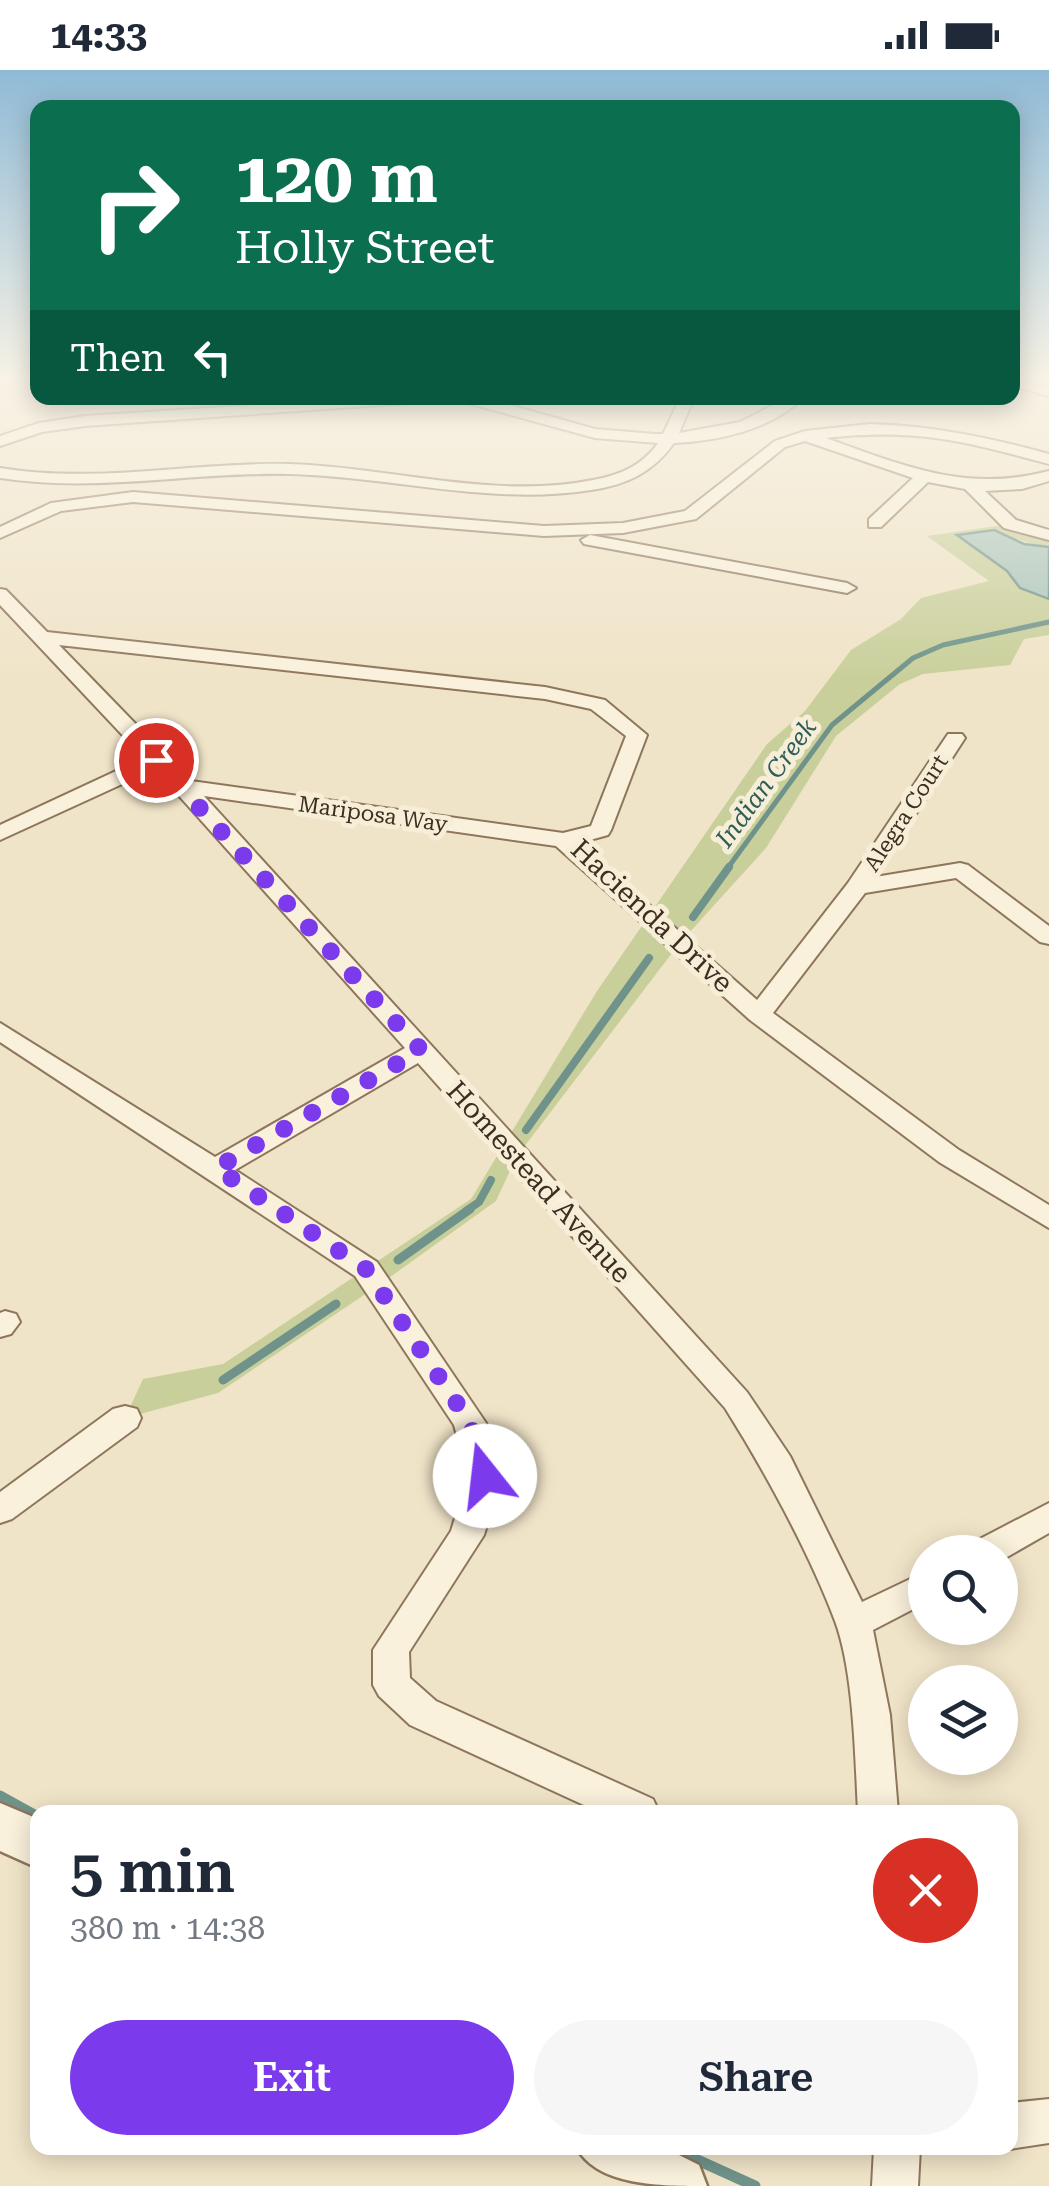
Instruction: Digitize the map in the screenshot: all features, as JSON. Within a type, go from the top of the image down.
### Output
[{"type":"street","points":[[68,482],[119,482]]},
{"type":"street","points":[[427,482],[557,488],[606,482]]},
{"type":"street","points":[[544,531],[622,528],[690,515],[730,482]]},
{"type":"street","points":[[875,523],[919,482]]},
{"type":"street","points":[[954,482],[1014,487],[1031,482]]},
{"type":"street","points":[[971,486],[1010,524],[1049,534]]},
{"type":"street","points":[[0,532],[57,508],[133,498],[544,531],[847,588]]},
{"type":"street","name":"Homestead Avenue","points":[[6,608],[42,637],[184,788],[736,1400],[773,1456],[854,1624],[871,1716],[877,1805]]},
{"type":"street","name":"Hacienda Drive","points":[[42,637],[546,693],[598,704],[637,735],[600,830],[563,840]]},
{"type":"street","name":"Alegra Court","points":[[759,1016],[857,887],[955,738]]},
{"type":"street","points":[[0,833],[156,760]]},
{"type":"street","name":"Mariposa Way","points":[[184,788],[563,840]]},
{"type":"street","name":"Hacienda Drive","points":[[563,840],[759,1016],[950,1156],[1049,1218]]},
{"type":"street","points":[[857,887],[960,870],[1049,937]]},
{"type":"street","points":[[0,1030],[366,1269],[470,1423],[485,1476],[467,1535],[391,1650],[392,1685],[423,1714],[624,1805]]},
{"type":"street","points":[[216,1168],[421,1050]]},
{"type":"street","points":[[0,1510],[125,1418]]},
{"type":"street","points":[[1016,1535],[1049,1516]]},
{"type":"street","points":[[854,1624],[908,1595]]},
{"type":"street","points":[[0,1826],[30,1842]]},
{"type":"street","points":[[1018,2125],[1049,2121]]},
{"type":"street","points":[[619,2155],[678,2186]]},
{"type":"street","points":[[895,2186],[897,2155]]},
{"type":"green space","points":[[1010,524],[1049,535],[1049,547],[994,533],[958,536],[1049,599],[1049,635],[1024,639],[1010,665],[923,674],[900,684],[836,736],[766,848],[679,944],[517,1156],[496,1201],[218,1393],[125,1418],[143,1379],[223,1364],[471,1199],[597,991],[767,744],[805,711],[851,650],[901,619],[921,598],[989,581],[927,536]]},
{"type":"water","points":[[994,530],[1024,544],[1049,547],[1049,599],[1020,588],[1007,571],[957,535]]},
{"type":"waterway","name":"Indian Creek","points":[[727,869],[832,725],[913,658],[943,645],[1049,622]]},
{"type":"waterway","name":"Indian Creek","points":[[693,917],[729,867]]},
{"type":"waterway","name":"Indian Creek","points":[[526,1130],[649,958]]},
{"type":"waterway","name":"Indian Creek","points":[[466,1211],[479,1202],[491,1180]]},
{"type":"waterway","name":"Indian Creek","points":[[398,1260],[470,1209]]},
{"type":"waterway","name":"Indian Creek","points":[[223,1380],[336,1304]]},
{"type":"waterway","points":[[0,1796],[30,1813]]},
{"type":"waterway","points":[[686,2155],[755,2186]]},
{"type":"route","points":[[156,760],[421,1050],[216,1168],[366,1269],[470,1423],[485,1476]]}]
